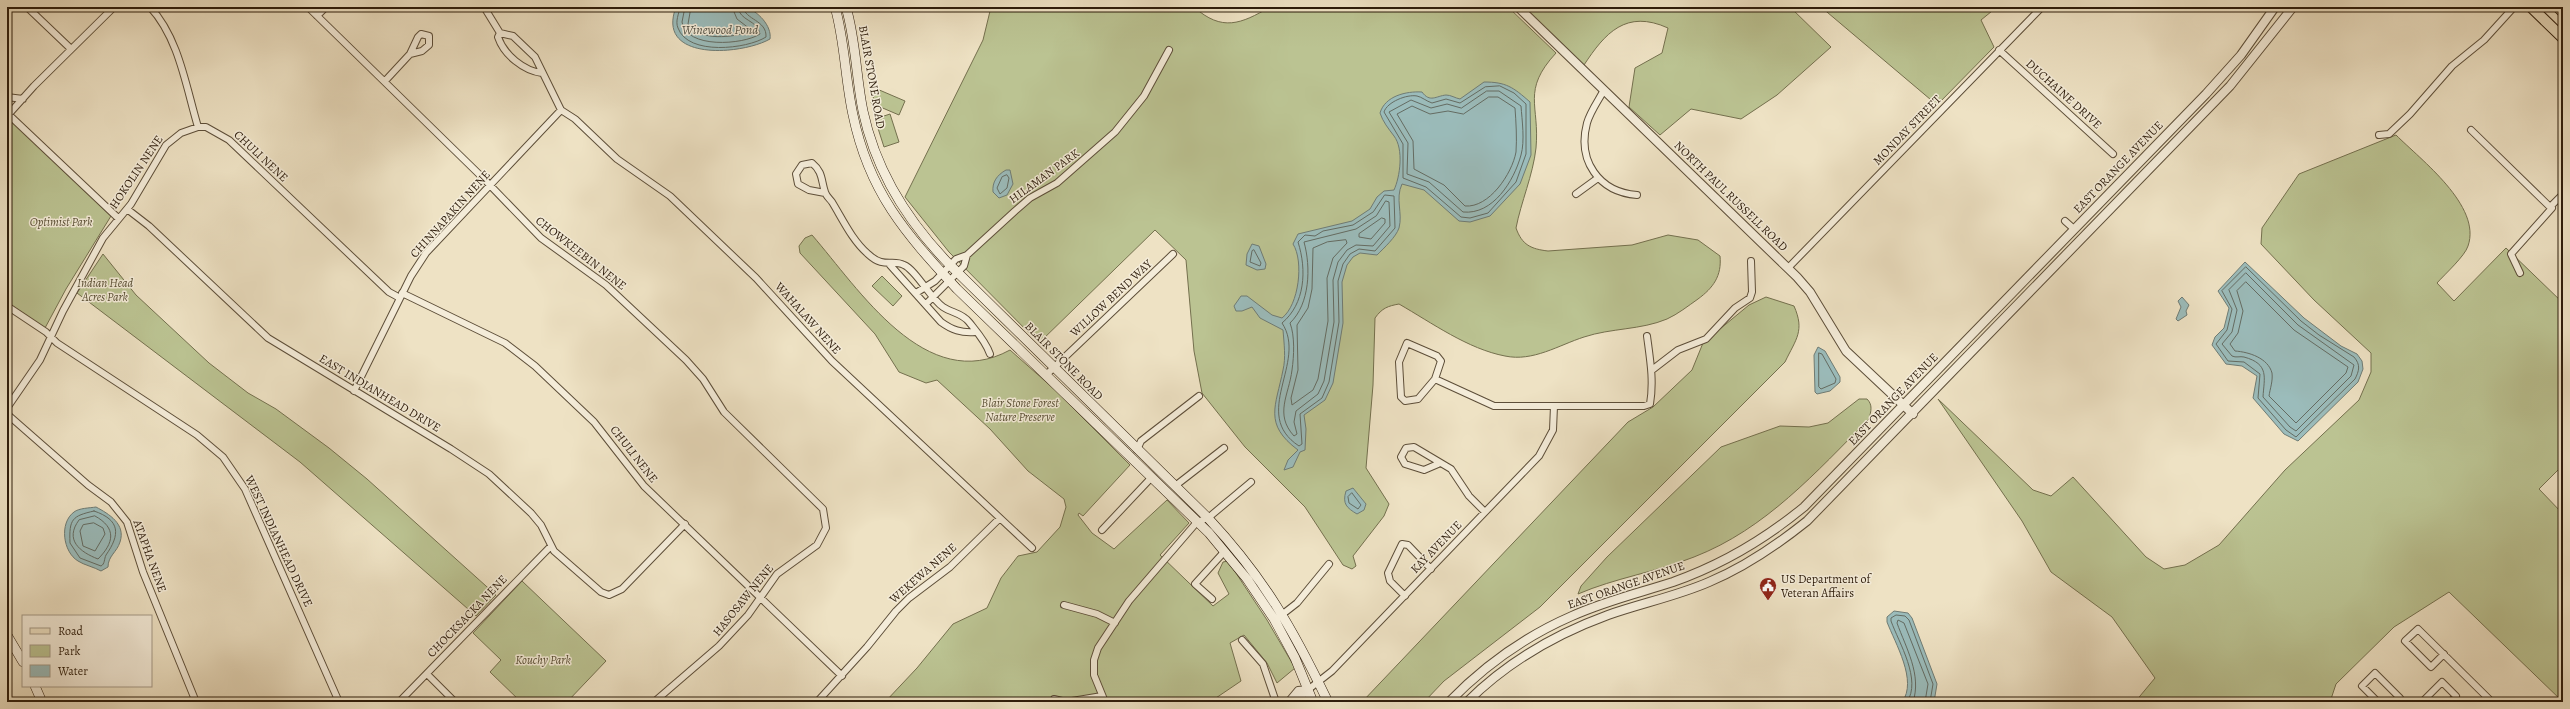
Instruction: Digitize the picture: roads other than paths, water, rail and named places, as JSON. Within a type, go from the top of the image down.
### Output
[{"type":"main road","name":"BLAIR STONE ROAD","points":[[835,7],[844,46],[853,114],[870,168],[893,215],[942,273],[1197,522],[1224,552],[1253,587],[1274,619],[1309,689],[1313,702]]},
{"type":"main road","name":"BLAIR STONE ROAD","points":[[846,7],[854,38],[863,111],[885,176],[905,214],[926,241],[957,272],[1129,442],[1139,446],[1208,518],[1248,564],[1283,614],[1328,702]]},
{"type":"main road","points":[[2531,7],[2563,38]]},
{"type":"main road","points":[[2558,7],[2563,12]]},
{"type":"main road","points":[[853,114],[863,111]]},
{"type":"main road","points":[[7,635],[22,660]]},
{"type":"main road","points":[[35,687],[42,702]]},
{"type":"street","points":[[27,7],[71,49]]},
{"type":"street","points":[[114,7],[8,114],[118,218]]},
{"type":"street","points":[[150,7],[161,20],[172,42],[198,127]]},
{"type":"street","name":"CHOWKEEBIN NENE","points":[[308,7],[385,81],[541,238],[606,285],[686,360],[703,379],[724,412],[819,503]]},
{"type":"street","points":[[317,16],[326,7]]},
{"type":"street","points":[[484,7],[500,33],[513,36],[535,57],[542,73],[553,89],[561,110]]},
{"type":"street","name":"NORTH PAUL RUSSELL ROAD","points":[[1518,7],[1788,268],[1810,292],[1846,351],[1912,414]]},
{"type":"street","name":"MONDAY STREET","points":[[1788,268],[2042,7]]},
{"type":"street","name":"EAST ORANGE AVENUE","points":[[1449,702],[1496,660],[1545,628],[1594,606],[1688,576],[1748,547],[1790,518],[1820,491],[2224,74],[2275,7]]},
{"type":"street","name":"EAST ORANGE AVENUE","points":[[1467,702],[1502,672],[1553,639],[1609,615],[1693,588],[1741,566],[1791,534],[1835,494],[2230,86],[2293,7]]},
{"type":"street","points":[[2379,135],[2388,134],[2431,91],[2452,66],[2484,40],[2514,7]]},
{"type":"street","points":[[500,33],[498,37],[500,43],[526,70],[542,73]]},
{"type":"street","name":"HILAMAN PARK","points":[[916,293],[942,273],[956,259],[967,255],[1030,198],[1057,183],[1116,132],[1144,96],[1169,50]]},
{"type":"street","name":"DUCHAINE DRIVE","points":[[1999,50],[2113,154]]},
{"type":"street","points":[[385,81],[410,54]]},
{"type":"street","points":[[1604,90],[1591,114],[1586,131],[1587,158],[1598,178],[1616,192],[1637,195]]},
{"type":"street","points":[[7,97],[23,99]]},
{"type":"street","name":"CHINNAPAKIN NENE","points":[[354,391],[401,295],[426,253],[561,110]]},
{"type":"street","name":"WAHALAW NENE","points":[[561,110],[574,119],[617,159],[670,196],[756,278],[807,336],[837,366],[1032,548]]},
{"type":"street","name":"HOKOLIN NENE","points":[[7,408],[40,360],[103,238],[127,209],[166,145],[181,133],[198,127]]},
{"type":"street","name":"CHULI NENE","points":[[198,127],[206,127],[229,140],[389,292],[401,295],[505,343],[535,366],[594,422],[609,439],[635,476],[842,676]]},
{"type":"street","points":[[2471,130],[2551,208]]},
{"type":"street","points":[[825,193],[809,190],[798,184],[796,178],[799,168],[808,163],[818,168],[823,177],[825,193],[860,246],[873,259],[890,265],[903,264],[909,268],[924,288],[944,307],[960,313],[987,344],[990,354]]},
{"type":"street","points":[[1576,194],[1598,178]]},
{"type":"street","points":[[2520,274],[2511,254],[2563,194]]},
{"type":"street","name":"EAST INDIANHEAD DRIVE","points":[[127,209],[149,226],[268,338],[451,449],[489,474],[531,513],[541,525],[551,546],[593,587],[609,595],[617,593],[685,524]]},
{"type":"street","points":[[2066,221],[2083,238]]},
{"type":"street","name":"WILLOW BEND WAY","points":[[1046,374],[1151,277],[1173,254]]},
{"type":"street","name":"HILAMAN PARK","points":[[926,304],[966,262],[967,255]]},
{"type":"street","points":[[1652,370],[1678,350],[1706,339],[1735,308],[1750,298],[1752,292],[1751,261]]},
{"type":"street","points":[[890,265],[950,328],[963,332],[975,332]]},
{"type":"street","name":"WEST INDIANHEAD DRIVE","points":[[7,306],[191,431],[223,456],[245,489],[339,702]]},
{"type":"street","points":[[1435,379],[1494,406],[1650,404],[1652,370],[1647,336]]},
{"type":"street","points":[[1407,343],[1437,356],[1441,361],[1435,379],[1418,399],[1405,400],[1401,397],[1399,362],[1407,343]]},
{"type":"street","points":[[1139,446],[1198,396]]},
{"type":"street","name":"KAY AVENUE","points":[[1290,701],[1305,694],[1309,689],[1332,671],[1431,569],[1545,447],[1553,430],[1554,406]]},
{"type":"street","name":"ATAPHA NENE","points":[[7,414],[120,511],[126,522],[143,572],[196,702]]},
{"type":"street","points":[[1438,464],[1424,470],[1404,464],[1401,457],[1406,448],[1414,447],[1438,464],[1447,467],[1457,475],[1469,496],[1485,512]]},
{"type":"street","points":[[1176,486],[1224,448]]},
{"type":"street","points":[[1102,530],[1151,478]]},
{"type":"street","points":[[1054,699],[1066,702],[1104,699],[1094,675],[1094,660],[1115,623],[1142,584],[1197,522],[1208,518],[1251,482]]},
{"type":"street","name":"HASOSAW NENE","points":[[654,702],[704,662],[761,598],[780,570],[811,550],[822,539],[827,521],[819,503]]},
{"type":"street","name":"WEKEWA NENE","points":[[817,702],[842,676],[896,611],[909,598],[950,567],[1000,518]]},
{"type":"street","points":[[1405,596],[1390,581],[1388,573],[1402,544],[1408,545],[1431,569]]},
{"type":"street","name":"CHOCKSACKA NENE","points":[[399,702],[551,546]]},
{"type":"street","points":[[1212,599],[1195,584],[1224,552]]},
{"type":"street","points":[[1274,619],[1297,603],[1329,564]]},
{"type":"street","points":[[1688,576],[1693,588]]},
{"type":"street","points":[[1064,605],[1098,614],[1115,623]]},
{"type":"street","points":[[2444,654],[2431,667],[2405,641],[2418,629],[2444,654],[2492,702]]},
{"type":"street","points":[[1242,640],[1263,664],[1276,702]]},
{"type":"street","points":[[2378,702],[2362,686],[2375,673],[2400,698],[2396,702]]},
{"type":"street","points":[[426,674],[455,702]]},
{"type":"street","points":[[2422,702],[2442,682],[2456,696],[2450,702]]},
{"type":"water","name":"Winewood Pond","points":[[676,7],[745,7],[755,12],[763,20],[769,29],[770,39],[741,48],[722,50],[705,50],[689,46],[678,37],[673,25]]},
{"type":"water","points":[[1484,82],[1492,82],[1509,86],[1530,102],[1531,155],[1520,184],[1490,216],[1470,222],[1459,221],[1424,190],[1402,184],[1399,195],[1400,222],[1399,228],[1395,235],[1377,255],[1360,253],[1353,257],[1347,265],[1342,282],[1343,323],[1333,383],[1325,400],[1304,415],[1306,429],[1305,450],[1300,452],[1293,467],[1284,470],[1288,460],[1298,450],[1287,441],[1280,432],[1276,423],[1275,404],[1284,361],[1283,330],[1260,318],[1252,307],[1242,311],[1236,311],[1234,306],[1241,296],[1247,296],[1272,315],[1282,318],[1288,312],[1296,293],[1299,271],[1293,244],[1298,234],[1352,221],[1370,209],[1377,197],[1384,191],[1394,190],[1398,178],[1400,155],[1397,142],[1380,113],[1386,102],[1409,92],[1422,92],[1430,98],[1450,95],[1460,99]]},
{"type":"water","points":[[1006,170],[1010,170],[1013,184],[1007,195],[999,198],[993,192],[993,185],[1000,174]]},
{"type":"water","points":[[1252,244],[1259,246],[1266,264],[1265,269],[1257,270],[1246,265],[1247,254]]},
{"type":"water","points":[[2245,262],[2304,318],[2341,346],[2357,354],[2362,361],[2363,369],[2358,382],[2298,441],[2284,434],[2253,398],[2257,376],[2242,366],[2226,364],[2212,345],[2215,337],[2224,328],[2229,308],[2218,291]]},
{"type":"water","points":[[2182,297],[2189,305],[2186,311],[2187,315],[2178,321],[2176,319],[2181,307],[2178,301]]},
{"type":"water","points":[[1818,347],[1825,351],[1840,377],[1840,382],[1830,391],[1817,394],[1815,392],[1814,355]]},
{"type":"water","points":[[1353,488],[1366,504],[1364,510],[1357,514],[1348,508],[1345,502],[1346,491]]},
{"type":"water","points":[[96,507],[111,516],[121,530],[119,545],[109,560],[108,567],[101,571],[78,561],[73,557],[66,544],[65,537],[66,523],[74,512]]},
{"type":"water","points":[[1894,611],[1908,613],[1912,618],[1937,684],[1934,702],[1902,702],[1908,684],[1904,662],[1887,622],[1887,617]]},
{"type":"place","name":"US Department of Veteran Affairs","points":[[1768,601]]},
{"type":"park label","name":"Optimist Park","points":[[61,222]]},
{"type":"park label","name":"Indian Head Acres Park","points":[[105,290]]},
{"type":"park label","name":"Blair Stone Forest Nature Preserve","points":[[1020,410]]},
{"type":"park label","name":"Kouchy Park","points":[[543,660]]}]
